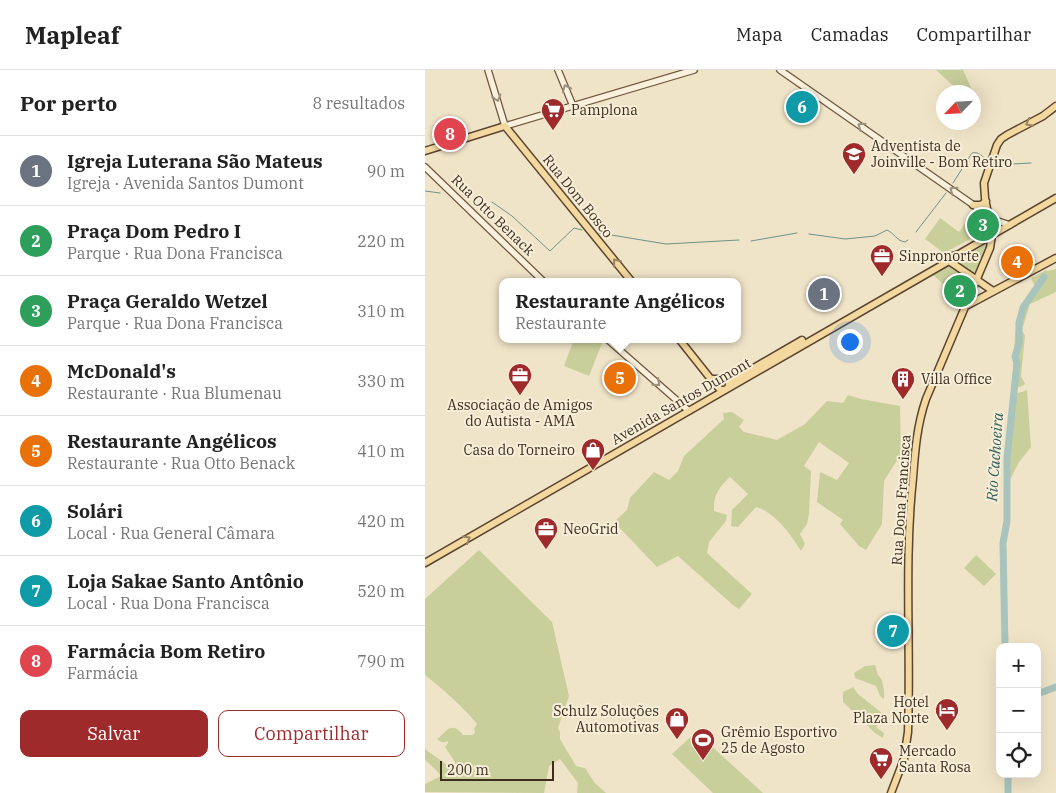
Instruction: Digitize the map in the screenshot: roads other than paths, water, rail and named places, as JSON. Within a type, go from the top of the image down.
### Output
[{"type":"main road","points":[[488,70],[505,126]]},
{"type":"main road","points":[[558,70],[573,106]]},
{"type":"main road","points":[[425,150],[694,70]]},
{"type":"main road","points":[[781,70],[988,215],[999,222],[1010,225]]},
{"type":"main road","name":"Rua Dona Francisca","points":[[891,793],[903,759],[908,732],[910,526],[912,486],[919,428],[926,400],[990,248],[992,235],[984,188],[985,179],[999,141],[1043,116],[1056,106]]},
{"type":"main road","name":"Rua Dom Bosco","points":[[505,126],[629,278]]},
{"type":"main road","name":"Rua Otto Benack","points":[[425,167],[540,278]]},
{"type":"main road","name":"Avenida Santos Dumont","points":[[724,380],[733,380],[945,258],[959,254],[1056,198]]},
{"type":"main road","points":[[973,204],[981,204],[986,200]]},
{"type":"main road","points":[[959,254],[951,262],[993,291]]},
{"type":"main road","points":[[966,306],[1056,258]]},
{"type":"main road","name":"Avenida Santos Dumont","points":[[425,563],[951,262]]},
{"type":"main road","points":[[612,343],[689,411]]},
{"type":"main road","points":[[682,343],[710,378],[724,380],[729,384],[727,389],[721,390],[718,387],[718,382],[724,380]]},
{"type":"waterway","points":[[953,183],[972,153],[979,154],[987,161]]},
{"type":"waterway","points":[[994,165],[1031,163]]},
{"type":"waterway","points":[[425,191],[440,193]]},
{"type":"waterway","points":[[916,232],[946,193]]},
{"type":"waterway","points":[[492,202],[512,216],[550,251],[574,228],[582,230]]},
{"type":"waterway","points":[[809,234],[845,239],[875,236],[887,230],[902,241],[908,240]]},
{"type":"waterway","points":[[599,233],[666,244],[739,240]]},
{"type":"waterway","points":[[751,241],[797,233]]},
{"type":"waterway","name":"Rio Cachoeira","points":[[1005,643],[1003,543],[1007,521],[1007,458],[1017,363],[1015,357],[1019,343],[1019,323],[1023,308],[1044,277]]},
{"type":"waterway","points":[[1041,693],[1056,687]]},
{"type":"waterway","name":"Rio Cachoeira","points":[[1008,778],[1008,793]]},
{"type":"place","name":"Solári","points":[[802,107]]},
{"type":"place","name":"Pamplona","points":[[553,131]]},
{"type":"place","name":"Farmácia Bom Retiro","points":[[450,134]]},
{"type":"place","name":"Adventista de Joinville - Bom Retiro","points":[[854,175]]},
{"type":"place","name":"Praça Geraldo Wetzel","points":[[983,225]]},
{"type":"place","name":"McDonald's","points":[[1017,262]]},
{"type":"place","name":"Sinpronorte","points":[[882,277]]},
{"type":"place","name":"Praça Dom Pedro I","points":[[960,291]]},
{"type":"place","name":"Igreja Luterana São Mateus","points":[[824,294]]},
{"type":"place","name":"Restaurante Angélicos","points":[[620,378]]},
{"type":"place","name":"Associação de Amigos do Autista - AMA","points":[[520,396]]},
{"type":"place","name":"Villa Office","points":[[903,400]]},
{"type":"place","name":"Casa do Torneiro","points":[[593,471]]},
{"type":"place","name":"NeoGrid","points":[[546,550]]},
{"type":"place","name":"Loja Sakae Santo Antônio","points":[[893,631]]},
{"type":"place","name":"Hotel Plaza Norte","points":[[947,731]]},
{"type":"place","name":"Schulz Soluções Automotivas","points":[[677,740]]},
{"type":"place","name":"Grêmio Esportivo 25 de Agosto","points":[[703,761]]},
{"type":"place","name":"Mercado Santa Rosa","points":[[881,780]]}]
